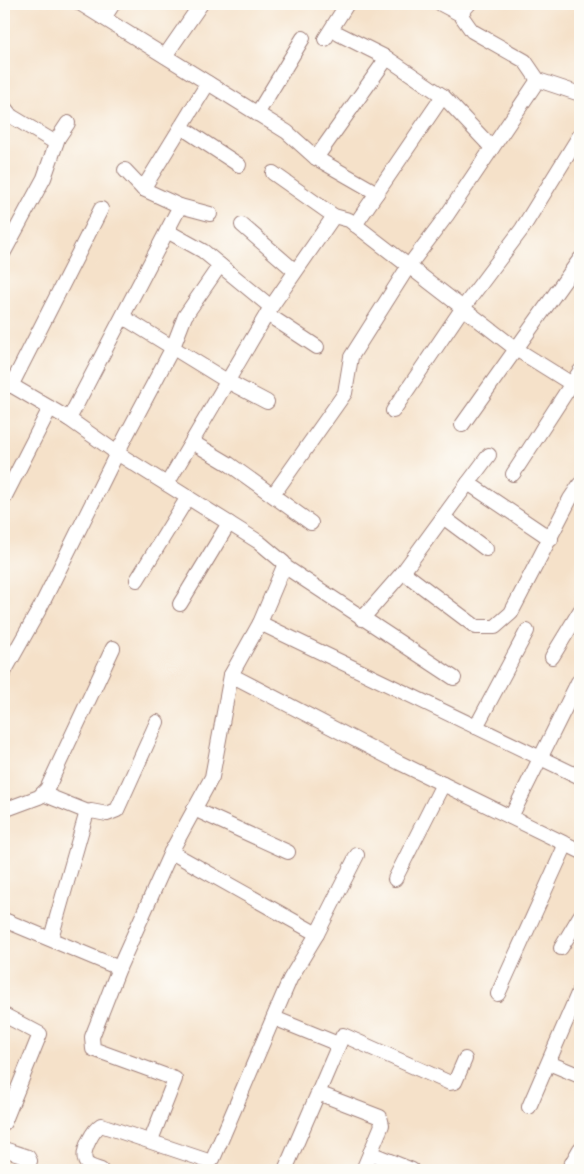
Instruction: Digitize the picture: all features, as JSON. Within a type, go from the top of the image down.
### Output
[{"type":"street","points":[[81,4],[287,132],[316,158],[376,193]]},
{"type":"street","points":[[104,18],[113,4]]},
{"type":"street","points":[[165,56],[201,4]]},
{"type":"street","points":[[347,4],[332,36],[387,58],[443,96],[492,148]]},
{"type":"street","points":[[441,4],[464,9],[472,31],[525,61],[538,80],[580,94]]},
{"type":"street","points":[[258,114],[303,38]]},
{"type":"street","points":[[316,158],[387,58]]},
{"type":"street","points":[[273,495],[345,393],[351,357],[408,267],[447,215],[538,80]]},
{"type":"street","points":[[144,189],[208,83]]},
{"type":"street","points":[[355,225],[443,96]]},
{"type":"street","points":[[4,107],[11,116],[56,143]]},
{"type":"street","points":[[4,251],[44,178],[56,143],[68,123]]},
{"type":"street","points":[[181,127],[239,165]]},
{"type":"street","points":[[393,411],[462,309],[522,229],[580,135]]},
{"type":"street","points":[[125,170],[144,189],[180,206],[210,214]]},
{"type":"street","points":[[273,173],[334,216],[349,220],[516,349],[576,386]]},
{"type":"street","points":[[69,420],[180,206]]},
{"type":"street","points":[[101,209],[8,384],[50,408],[117,453],[229,523],[280,558],[284,566],[454,678]]},
{"type":"street","points":[[167,484],[269,310],[334,216]]},
{"type":"street","points":[[242,225],[295,272]]},
{"type":"street","points":[[167,231],[202,251],[269,310],[317,347]]},
{"type":"street","points":[[462,425],[580,259]]},
{"type":"street","points":[[4,672],[40,608],[117,453],[173,346],[185,316],[220,265]]},
{"type":"street","points":[[123,317],[173,346],[227,381],[267,402]]},
{"type":"street","points":[[513,474],[576,386],[580,371]]},
{"type":"street","points":[[4,498],[50,408]]},
{"type":"street","points":[[192,442],[228,464],[311,523]]},
{"type":"street","points":[[362,619],[403,572],[489,455]]},
{"type":"street","points":[[468,483],[551,540]]},
{"type":"street","points":[[403,572],[476,626],[495,627],[511,613],[551,540],[570,499],[580,484]]},
{"type":"street","points":[[137,580],[188,497]]},
{"type":"street","points":[[443,517],[486,548]]},
{"type":"street","points":[[180,604],[229,523]]},
{"type":"street","points":[[151,1140],[175,1079],[93,1049],[91,1042],[119,968],[171,852],[212,776],[221,718],[231,676],[260,623],[284,566]]},
{"type":"street","points":[[552,657],[580,611]]},
{"type":"street","points":[[260,623],[580,777]]},
{"type":"street","points":[[476,727],[527,631]]},
{"type":"street","points":[[4,810],[43,794],[113,648]]},
{"type":"street","points":[[231,676],[443,784],[580,851]]},
{"type":"street","points":[[511,817],[578,682]]},
{"type":"street","points":[[43,794],[88,812],[107,814],[117,810],[157,722]]},
{"type":"street","points":[[395,879],[443,784]]},
{"type":"street","points":[[194,809],[288,852]]},
{"type":"street","points":[[51,938],[88,812]]},
{"type":"street","points":[[498,994],[566,844]]},
{"type":"street","points":[[171,852],[317,934]]},
{"type":"street","points":[[101,1170],[87,1164],[84,1159],[85,1149],[99,1126],[106,1125],[211,1161],[290,980],[317,934],[357,855]]},
{"type":"street","points":[[561,948],[580,916]]},
{"type":"street","points":[[4,920],[119,968]]},
{"type":"street","points":[[529,1107],[580,989]]},
{"type":"street","points":[[4,1015],[40,1034],[4,1123]]},
{"type":"street","points":[[274,1018],[338,1044]]},
{"type":"street","points":[[285,1170],[338,1044],[345,1034],[450,1083],[455,1082],[465,1059]]},
{"type":"street","points":[[549,1063],[580,1076]]},
{"type":"street","points":[[318,1093],[380,1117],[382,1125],[364,1170]]},
{"type":"street","points":[[4,1148],[28,1157],[30,1161],[24,1170]]},
{"type":"street","points":[[568,1170],[580,1149]]},
{"type":"street","points":[[370,1153],[412,1170]]}]
